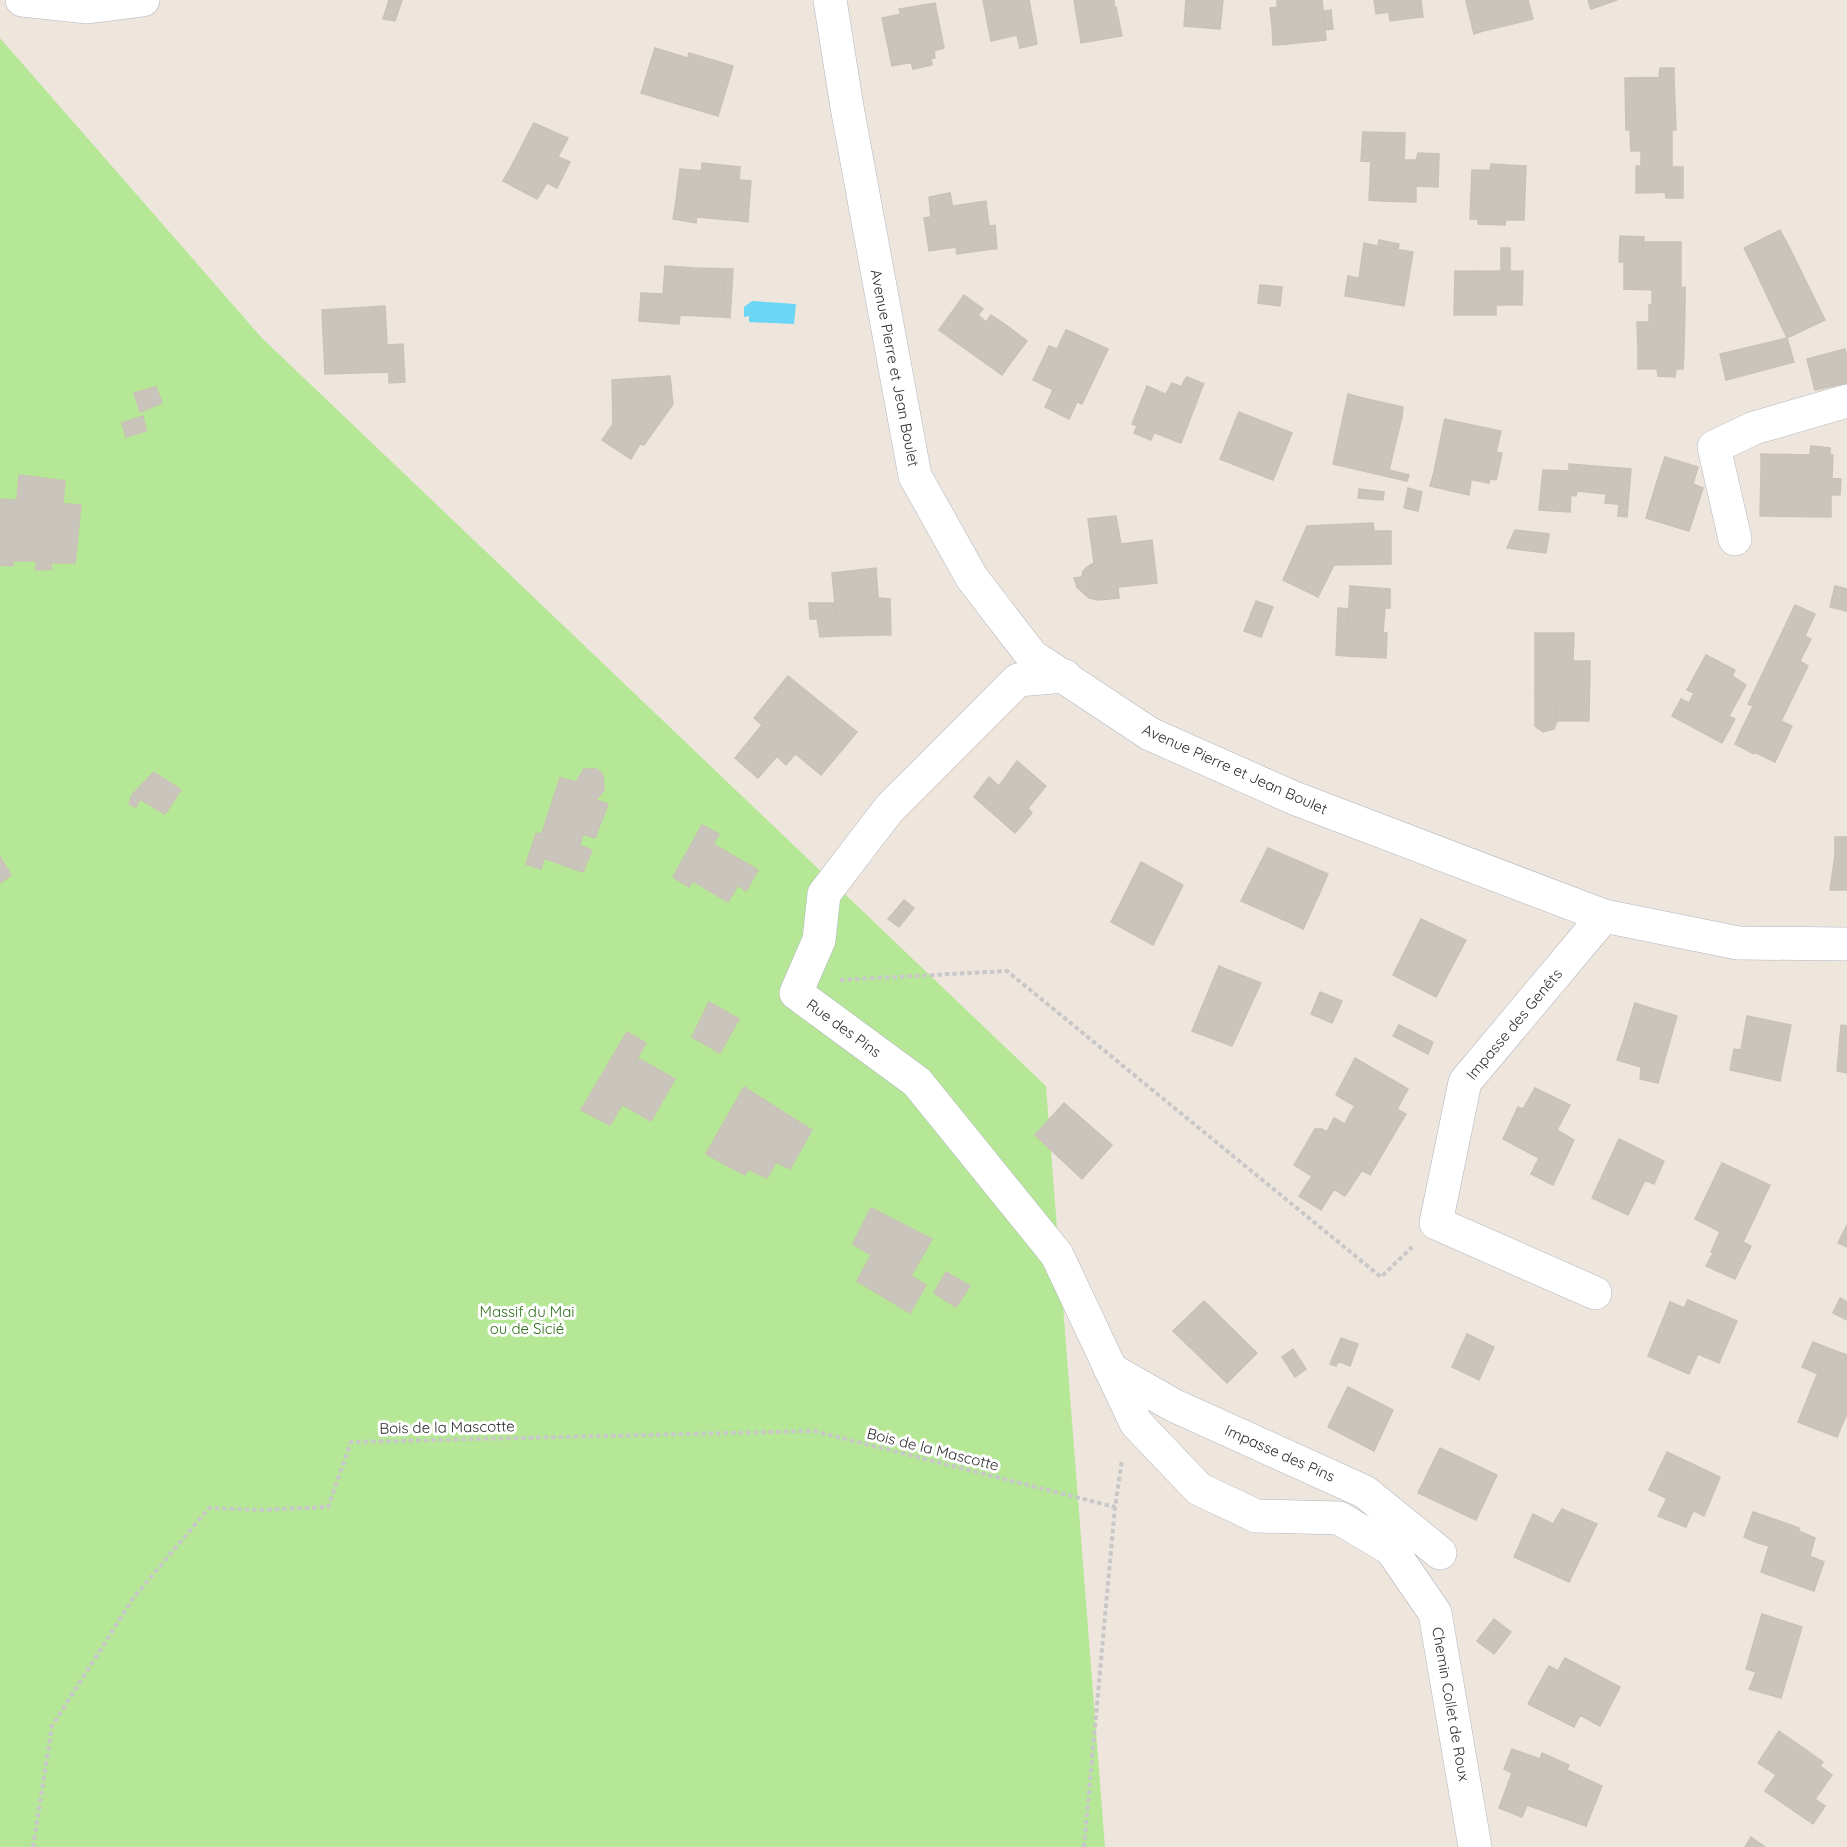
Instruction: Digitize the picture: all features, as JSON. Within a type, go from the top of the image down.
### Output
[{"type":"street","points":[[22,0],[88,7],[143,0]]},
{"type":"street","name":"Avenue Pierre et Jean Boulet","points":[[830,0],[846,107],[915,476],[972,578],[1032,656],[1150,734],[1294,798],[1604,916],[1738,943],[1847,944]]},
{"type":"street","points":[[1735,538],[1714,447],[1754,428],[1847,401]]},
{"type":"street","name":"Rue des Pins","points":[[1065,676],[1018,680],[889,808],[824,894],[819,940],[796,993],[917,1082],[1057,1256],[1133,1418]]},
{"type":"street","name":"Impasse des Genêts","points":[[1436,1223],[1465,1082],[1604,916]]},
{"type":"street","points":[[1436,1223],[1595,1293]]},
{"type":"street","name":"Impasse des Pins","points":[[1110,1369],[1173,1405],[1365,1492],[1440,1553]]},
{"type":"street","name":"Chemin Collet de Roux","points":[[1133,1418],[1199,1489],[1256,1516],[1339,1518],[1391,1549],[1436,1613],[1475,1847]]},
{"type":"path","points":[[801,982],[1007,971],[1381,1277],[1436,1223]]},
{"type":"path","points":[[1084,1847],[1114,1507],[1133,1418]]},
{"type":"path","name":"Bois de la Mascotte","points":[[33,1847],[52,1726],[134,1598],[208,1508],[260,1510],[328,1507],[351,1442],[814,1431],[1114,1507]]},
{"type":"green space","name":"Massif du Mai ou de Sicié","points":[[0,38],[262,338],[1046,1086],[1105,1847],[0,1847]]},
{"type":"water","points":[[752,301],[796,304],[794,324],[749,322],[749,316],[744,317],[744,307]]},
{"type":"building","points":[[389,0],[402,0],[395,21],[383,19]]},
{"type":"building","points":[[983,0],[1029,0],[1037,44],[1020,48],[1017,35],[991,41]]},
{"type":"building","points":[[1074,0],[1114,0],[1122,36],[1081,43]]},
{"type":"building","points":[[1186,0],[1223,0],[1220,29],[1184,26]]},
{"type":"building","points":[[1277,0],[1322,0],[1326,40],[1288,44],[1285,6],[1277,7]]},
{"type":"building","points":[[1374,0],[1421,0],[1402,4],[1403,10],[1376,14]]},
{"type":"building","points":[[1421,0],[1423,17],[1404,19],[1402,4]]},
{"type":"building","points":[[1476,0],[1483,31],[1474,34],[1466,1]]},
{"type":"building","points":[[1476,0],[1528,0],[1533,19],[1483,31]]},
{"type":"building","points":[[1588,0],[1617,0],[1591,9]]},
{"type":"building","points":[[935,3],[944,48],[934,51],[935,58],[892,66],[882,18],[901,14],[899,9]]},
{"type":"building","points":[[1285,6],[1287,25],[1272,26],[1270,8]]},
{"type":"building","points":[[1331,10],[1333,29],[1325,30],[1324,11]]},
{"type":"building","points":[[1403,10],[1404,19],[1390,21],[1389,13]]},
{"type":"building","points":[[1287,25],[1288,44],[1273,45],[1272,26]]},
{"type":"building","points":[[655,48],[688,58],[687,62],[731,73],[718,116],[641,93]]},
{"type":"building","points":[[689,53],[733,66],[731,73],[687,62]]},
{"type":"building","points":[[931,58],[932,65],[913,69],[911,62]]},
{"type":"building","points":[[1660,68],[1674,68],[1674,77],[1659,77]]},
{"type":"building","points":[[1674,77],[1676,130],[1626,130],[1625,78]]},
{"type":"building","points":[[534,123],[568,138],[561,151],[528,134]]},
{"type":"building","points":[[1630,130],[1672,130],[1672,167],[1683,167],[1683,192],[1636,193],[1636,166],[1641,166],[1641,151],[1631,151]]},
{"type":"building","points":[[1363,132],[1405,133],[1404,160],[1416,160],[1418,153],[1439,154],[1438,187],[1416,186],[1416,202],[1380,201],[1382,162],[1361,161]]},
{"type":"building","points":[[528,134],[561,151],[558,157],[570,162],[557,188],[547,183],[554,165],[521,148]]},
{"type":"building","points":[[521,148],[554,165],[547,183],[511,167]]},
{"type":"building","points":[[1371,161],[1382,162],[1380,201],[1369,200]]},
{"type":"building","points":[[702,163],[740,167],[739,181],[701,177]]},
{"type":"building","points":[[1491,164],[1508,165],[1507,171],[1490,170]]},
{"type":"building","points":[[1508,165],[1526,166],[1524,220],[1478,219],[1478,193],[1471,193],[1472,170],[1507,171]]},
{"type":"building","points":[[511,167],[547,183],[537,199],[503,181]]},
{"type":"building","points":[[680,169],[701,171],[701,177],[751,181],[749,205],[742,204],[741,221],[697,217],[698,209],[675,208]]},
{"type":"building","points":[[1665,192],[1683,192],[1683,198],[1666,198]]},
{"type":"building","points":[[950,193],[954,214],[987,210],[992,249],[957,254],[956,247],[929,251],[924,218],[931,217],[929,197]]},
{"type":"building","points":[[1471,193],[1478,193],[1478,219],[1470,219]]},
{"type":"building","points":[[986,201],[987,210],[954,214],[952,206]]},
{"type":"building","points":[[742,204],[749,205],[748,222],[741,221]]},
{"type":"building","points":[[675,208],[698,209],[696,223],[673,219]]},
{"type":"building","points":[[1478,219],[1506,220],[1505,225],[1478,224]]},
{"type":"building","points":[[995,225],[997,249],[992,249],[989,226]]},
{"type":"building","points":[[1780,230],[1791,251],[1755,270],[1744,248]]},
{"type":"building","points":[[1620,236],[1644,237],[1642,261],[1619,262]]},
{"type":"building","points":[[1379,240],[1399,244],[1398,249],[1378,246]]},
{"type":"building","points":[[1642,242],[1681,242],[1681,288],[1685,287],[1685,304],[1652,305],[1652,290],[1624,289],[1624,262],[1642,261]]},
{"type":"building","points":[[1364,243],[1372,245],[1367,280],[1359,278]]},
{"type":"building","points":[[1372,245],[1413,252],[1404,306],[1345,296],[1348,276],[1367,280]]},
{"type":"building","points":[[1501,248],[1510,248],[1510,271],[1501,271]]},
{"type":"building","points":[[1791,251],[1825,320],[1787,338],[1755,270]]},
{"type":"building","points":[[665,266],[694,268],[694,274],[725,275],[722,317],[680,315],[679,324],[639,321],[641,293],[663,294]]},
{"type":"building","points":[[694,268],[733,269],[730,318],[722,317],[725,275],[694,274]]},
{"type":"building","points":[[1455,271],[1475,271],[1476,282],[1500,282],[1501,271],[1523,271],[1522,305],[1483,305],[1483,315],[1454,315]]},
{"type":"building","points":[[1475,271],[1501,271],[1500,282],[1476,282]]},
{"type":"building","points":[[1260,285],[1282,287],[1280,306],[1258,303]]},
{"type":"building","points":[[964,295],[983,309],[978,315],[986,322],[991,315],[1010,328],[995,348],[1012,361],[1002,375],[939,330]]},
{"type":"building","points":[[1685,304],[1684,350],[1679,350],[1678,369],[1638,369],[1638,349],[1643,349],[1643,322],[1649,322],[1649,305]]},
{"type":"building","points":[[1483,305],[1496,305],[1496,315],[1483,315]]},
{"type":"building","points":[[385,306],[387,345],[403,344],[405,382],[389,383],[389,372],[325,374],[322,310]]},
{"type":"building","points":[[1637,322],[1643,322],[1643,349],[1638,349]]},
{"type":"building","points":[[1010,328],[1027,341],[1012,361],[995,348]]},
{"type":"building","points":[[1066,330],[1071,332],[1055,367],[1042,361],[1049,346],[1057,349]]},
{"type":"building","points":[[1071,332],[1108,349],[1082,404],[1033,380],[1042,361],[1055,367]]},
{"type":"building","points":[[1787,338],[1794,362],[1726,380],[1720,354]]},
{"type":"building","points":[[1845,349],[1847,383],[1815,390],[1807,359]]},
{"type":"building","points":[[1679,350],[1684,350],[1683,369],[1678,369]]},
{"type":"building","points":[[1657,369],[1676,369],[1675,377],[1658,376]]},
{"type":"building","points":[[670,376],[673,404],[644,445],[640,444],[631,459],[602,440],[613,424],[612,380]]},
{"type":"building","points":[[1187,377],[1204,384],[1202,388],[1184,381]]},
{"type":"building","points":[[1184,381],[1202,388],[1181,443],[1132,424],[1147,386],[1177,399]]},
{"type":"building","points":[[1172,383],[1182,387],[1177,399],[1166,394]]},
{"type":"building","points":[[156,387],[162,403],[140,412],[134,393]]},
{"type":"building","points":[[1053,390],[1077,402],[1069,419],[1045,407]]},
{"type":"building","points":[[1348,394],[1367,399],[1365,409],[1402,417],[1389,470],[1409,475],[1407,481],[1333,464]]},
{"type":"building","points":[[1367,399],[1403,407],[1402,417],[1365,409]]},
{"type":"building","points":[[1239,412],[1292,433],[1273,480],[1220,459]]},
{"type":"building","points":[[143,416],[146,431],[126,437],[122,423]]},
{"type":"building","points":[[1445,419],[1462,423],[1461,431],[1443,427]]},
{"type":"building","points":[[1462,423],[1501,431],[1492,471],[1498,472],[1496,480],[1490,479],[1489,483],[1434,472],[1443,427],[1461,431]]},
{"type":"building","points":[[1137,426],[1154,433],[1151,440],[1134,433]]},
{"type":"building","points":[[1811,446],[1830,448],[1830,455],[1810,454]]},
{"type":"building","points":[[1496,452],[1502,453],[1498,472],[1492,471]]},
{"type":"building","points":[[1761,454],[1808,455],[1808,470],[1761,470]]},
{"type":"building","points":[[1808,455],[1833,455],[1832,478],[1822,478],[1822,494],[1831,494],[1831,517],[1760,516],[1761,470],[1808,470]]},
{"type":"building","points":[[1665,457],[1698,467],[1693,484],[1703,488],[1689,531],[1646,518],[1651,501],[1659,504],[1667,478],[1659,475]]},
{"type":"building","points":[[1569,464],[1631,469],[1628,505],[1605,503],[1606,494],[1577,491],[1576,496],[1571,495],[1570,512],[1539,510],[1543,470],[1569,471]]},
{"type":"building","points":[[1434,472],[1471,480],[1469,495],[1430,486]]},
{"type":"building","points":[[19,475],[65,481],[63,503],[17,500]]},
{"type":"building","points":[[1659,475],[1667,478],[1659,504],[1651,501]]},
{"type":"building","points":[[1822,478],[1841,479],[1840,495],[1822,494]]},
{"type":"building","points":[[1408,488],[1422,492],[1418,511],[1404,508]]},
{"type":"building","points":[[1359,489],[1384,492],[1383,500],[1358,498]]},
{"type":"building","points":[[0,499],[81,505],[76,554],[52,553],[50,563],[52,569],[36,570],[36,561],[13,561],[13,566],[0,565]]},
{"type":"building","points":[[1619,504],[1628,505],[1627,517],[1618,516]]},
{"type":"building","points":[[1116,516],[1121,544],[1152,540],[1157,583],[1118,587],[1119,598],[1098,600],[1089,598],[1077,587],[1074,578],[1082,577],[1083,571],[1094,563],[1088,519]]},
{"type":"building","points":[[1373,523],[1374,531],[1391,531],[1391,564],[1334,565],[1318,597],[1283,580],[1307,526]]},
{"type":"building","points":[[1515,530],[1549,534],[1546,553],[1507,548]]},
{"type":"building","points":[[52,553],[76,554],[75,563],[50,563]]},
{"type":"building","points":[[876,568],[881,635],[838,636],[832,573]]},
{"type":"building","points":[[1350,586],[1390,589],[1390,608],[1385,608],[1383,633],[1387,633],[1386,658],[1346,656]]},
{"type":"building","points":[[1835,586],[1847,589],[1846,611],[1830,607]]},
{"type":"building","points":[[878,598],[890,599],[891,635],[881,635]]},
{"type":"building","points":[[1256,601],[1273,607],[1261,637],[1244,631]]},
{"type":"building","points":[[809,603],[835,603],[838,636],[820,637],[817,619],[810,619]]},
{"type":"building","points":[[1795,605],[1815,614],[1805,636],[1811,639],[1800,661],[1808,666],[1781,721],[1792,726],[1775,762],[1754,752],[1759,742],[1740,733],[1753,706],[1748,704]]},
{"type":"building","points":[[1338,608],[1349,609],[1346,656],[1336,655]]},
{"type":"building","points":[[1535,633],[1574,633],[1573,661],[1590,661],[1589,721],[1556,721],[1556,691],[1535,691]]},
{"type":"building","points":[[1706,655],[1735,670],[1732,676],[1746,685],[1729,716],[1735,719],[1722,743],[1672,716],[1681,699],[1689,703],[1694,693],[1687,690]]},
{"type":"building","points":[[788,676],[857,732],[821,775],[786,746],[758,778],[735,758],[762,725],[754,718]]},
{"type":"building","points":[[1535,691],[1556,691],[1557,721],[1554,729],[1543,732],[1535,726]]},
{"type":"building","points":[[1740,733],[1759,742],[1754,754],[1735,744]]},
{"type":"building","points":[[786,746],[795,754],[786,765],[777,756]]},
{"type":"building","points":[[1017,761],[1046,786],[1028,808],[1032,813],[1015,833],[974,797],[989,777],[999,786]]},
{"type":"building","points":[[584,769],[597,769],[603,775],[604,790],[596,800],[583,834],[580,845],[584,847],[577,870],[544,858],[541,869],[526,864],[536,834],[542,833],[560,778],[576,782]]},
{"type":"building","points":[[154,772],[181,790],[165,814],[140,799]]},
{"type":"building","points":[[154,772],[136,807],[129,804],[132,795]]},
{"type":"building","points":[[596,800],[608,804],[595,838],[583,834]]},
{"type":"building","points":[[702,825],[719,834],[713,844],[758,870],[746,891],[738,885],[728,902],[693,881],[689,887],[673,877]]},
{"type":"building","points":[[1835,837],[1847,837],[1847,890],[1830,890]]},
{"type":"building","points":[[584,847],[592,850],[583,872],[577,870]]},
{"type":"building","points":[[1268,848],[1328,874],[1317,899],[1297,892],[1284,920],[1241,901]]},
{"type":"building","points":[[0,857],[11,875],[0,883]]},
{"type":"building","points":[[1141,862],[1183,885],[1153,945],[1111,922]]},
{"type":"building","points":[[1297,892],[1317,899],[1303,929],[1284,920]]},
{"type":"building","points":[[904,900],[914,908],[899,927],[888,919]]},
{"type":"building","points":[[1421,919],[1466,940],[1436,997],[1393,975]]},
{"type":"building","points":[[1219,966],[1228,970],[1214,1006],[1204,1002]]},
{"type":"building","points":[[1228,970],[1261,983],[1232,1046],[1192,1031],[1204,1002],[1214,1006]]},
{"type":"building","points":[[1320,992],[1342,1001],[1332,1023],[1311,1014]]},
{"type":"building","points":[[709,1002],[739,1019],[720,1053],[692,1037]]},
{"type":"building","points":[[1635,1003],[1644,1006],[1633,1042],[1624,1039]]},
{"type":"building","points":[[1644,1006],[1677,1016],[1658,1083],[1640,1079],[1641,1067],[1617,1060],[1624,1039],[1633,1042]]},
{"type":"building","points":[[1747,1016],[1791,1025],[1780,1081],[1730,1070],[1734,1049],[1741,1050]]},
{"type":"building","points":[[1399,1025],[1433,1042],[1428,1054],[1393,1036]]},
{"type":"building","points":[[1841,1025],[1847,1026],[1847,1073],[1837,1071]]},
{"type":"building","points":[[627,1032],[646,1043],[637,1058],[618,1047]]},
{"type":"building","points":[[618,1047],[675,1079],[651,1121],[594,1088]]},
{"type":"building","points":[[1355,1058],[1408,1089],[1397,1109],[1406,1114],[1387,1146],[1350,1127],[1357,1115],[1351,1112],[1355,1106],[1336,1095]]},
{"type":"building","points":[[744,1087],[799,1122],[776,1162],[719,1131]]},
{"type":"building","points":[[594,1088],[622,1105],[610,1125],[581,1110]]},
{"type":"building","points":[[1535,1088],[1570,1105],[1557,1130],[1574,1140],[1553,1185],[1531,1174],[1539,1158],[1503,1139],[1518,1107],[1523,1109]]},
{"type":"building","points":[[1064,1103],[1112,1145],[1082,1179],[1035,1135]]},
{"type":"building","points":[[1351,1112],[1357,1115],[1350,1127],[1345,1124]]},
{"type":"building","points":[[1334,1118],[1350,1127],[1343,1141],[1327,1132]]},
{"type":"building","points":[[799,1122],[812,1130],[790,1169],[776,1162]]},
{"type":"building","points":[[1350,1127],[1387,1146],[1370,1175],[1362,1170],[1345,1196],[1334,1189],[1321,1210],[1299,1196],[1312,1176],[1294,1165],[1315,1129],[1322,1129],[1343,1141]]},
{"type":"building","points":[[719,1131],[739,1141],[726,1165],[706,1154]]},
{"type":"building","points":[[1619,1139],[1664,1161],[1654,1184],[1645,1180],[1628,1215],[1592,1198]]},
{"type":"building","points":[[739,1141],[776,1162],[767,1178],[748,1169],[745,1175],[726,1165]]},
{"type":"building","points":[[1722,1163],[1770,1185],[1743,1242],[1751,1246],[1742,1264],[1711,1252],[1720,1232],[1709,1226],[1722,1202],[1707,1194]]},
{"type":"building","points":[[1707,1194],[1722,1202],[1709,1226],[1695,1219]]},
{"type":"building","points":[[871,1208],[932,1239],[911,1276],[926,1285],[910,1313],[857,1281],[871,1255],[853,1244]]},
{"type":"building","points":[[1847,1225],[1847,1247],[1838,1243]]},
{"type":"building","points":[[1713,1253],[1742,1264],[1735,1279],[1706,1266]]},
{"type":"building","points":[[946,1272],[970,1286],[956,1307],[934,1293]]},
{"type":"building","points":[[1840,1298],[1847,1302],[1847,1320],[1833,1313]]},
{"type":"building","points":[[1688,1300],[1737,1321],[1719,1363],[1698,1354],[1689,1374],[1648,1356],[1670,1302],[1684,1308]]},
{"type":"building","points":[[1204,1301],[1257,1353],[1227,1383],[1173,1331]]},
{"type":"building","points":[[1467,1334],[1494,1347],[1479,1380],[1452,1367]]},
{"type":"building","points":[[1341,1338],[1358,1344],[1350,1366],[1338,1361],[1336,1366],[1330,1364]]},
{"type":"building","points":[[1813,1342],[1828,1348],[1818,1374],[1802,1367]]},
{"type":"building","points":[[1828,1348],[1847,1355],[1847,1413],[1837,1437],[1798,1422]]},
{"type":"building","points":[[1293,1349],[1306,1369],[1295,1377],[1282,1357]]},
{"type":"building","points":[[1348,1387],[1393,1410],[1374,1451],[1328,1427]]},
{"type":"building","points":[[1440,1448],[1497,1475],[1476,1520],[1418,1493]]},
{"type":"building","points":[[1667,1452],[1720,1477],[1704,1516],[1649,1490]]},
{"type":"building","points":[[1667,1498],[1693,1511],[1686,1527],[1658,1516]]},
{"type":"building","points":[[1562,1509],[1597,1524],[1569,1582],[1514,1557],[1533,1514],[1553,1524]]},
{"type":"building","points":[[1753,1512],[1768,1517],[1758,1543],[1744,1537]]},
{"type":"building","points":[[1768,1517],[1799,1528],[1799,1531],[1815,1538],[1810,1556],[1824,1562],[1814,1591],[1761,1572],[1769,1546],[1758,1543]]},
{"type":"building","points":[[1762,1614],[1802,1627],[1781,1698],[1749,1689],[1756,1672],[1746,1669]]},
{"type":"building","points":[[1494,1619],[1511,1632],[1494,1654],[1477,1641]]},
{"type":"building","points":[[1565,1658],[1620,1687],[1600,1726],[1580,1715],[1574,1727],[1528,1704],[1549,1666],[1558,1671]]},
{"type":"building","points":[[1779,1731],[1823,1762],[1820,1766],[1832,1775],[1815,1799],[1825,1806],[1813,1824],[1765,1791],[1776,1775],[1758,1763]]},
{"type":"building","points":[[1512,1749],[1540,1759],[1542,1753],[1569,1765],[1567,1770],[1602,1786],[1586,1826],[1527,1805],[1522,1817],[1499,1808],[1512,1773],[1504,1769]]},
{"type":"building","points":[[1751,1837],[1765,1847],[1745,1847]]}]
